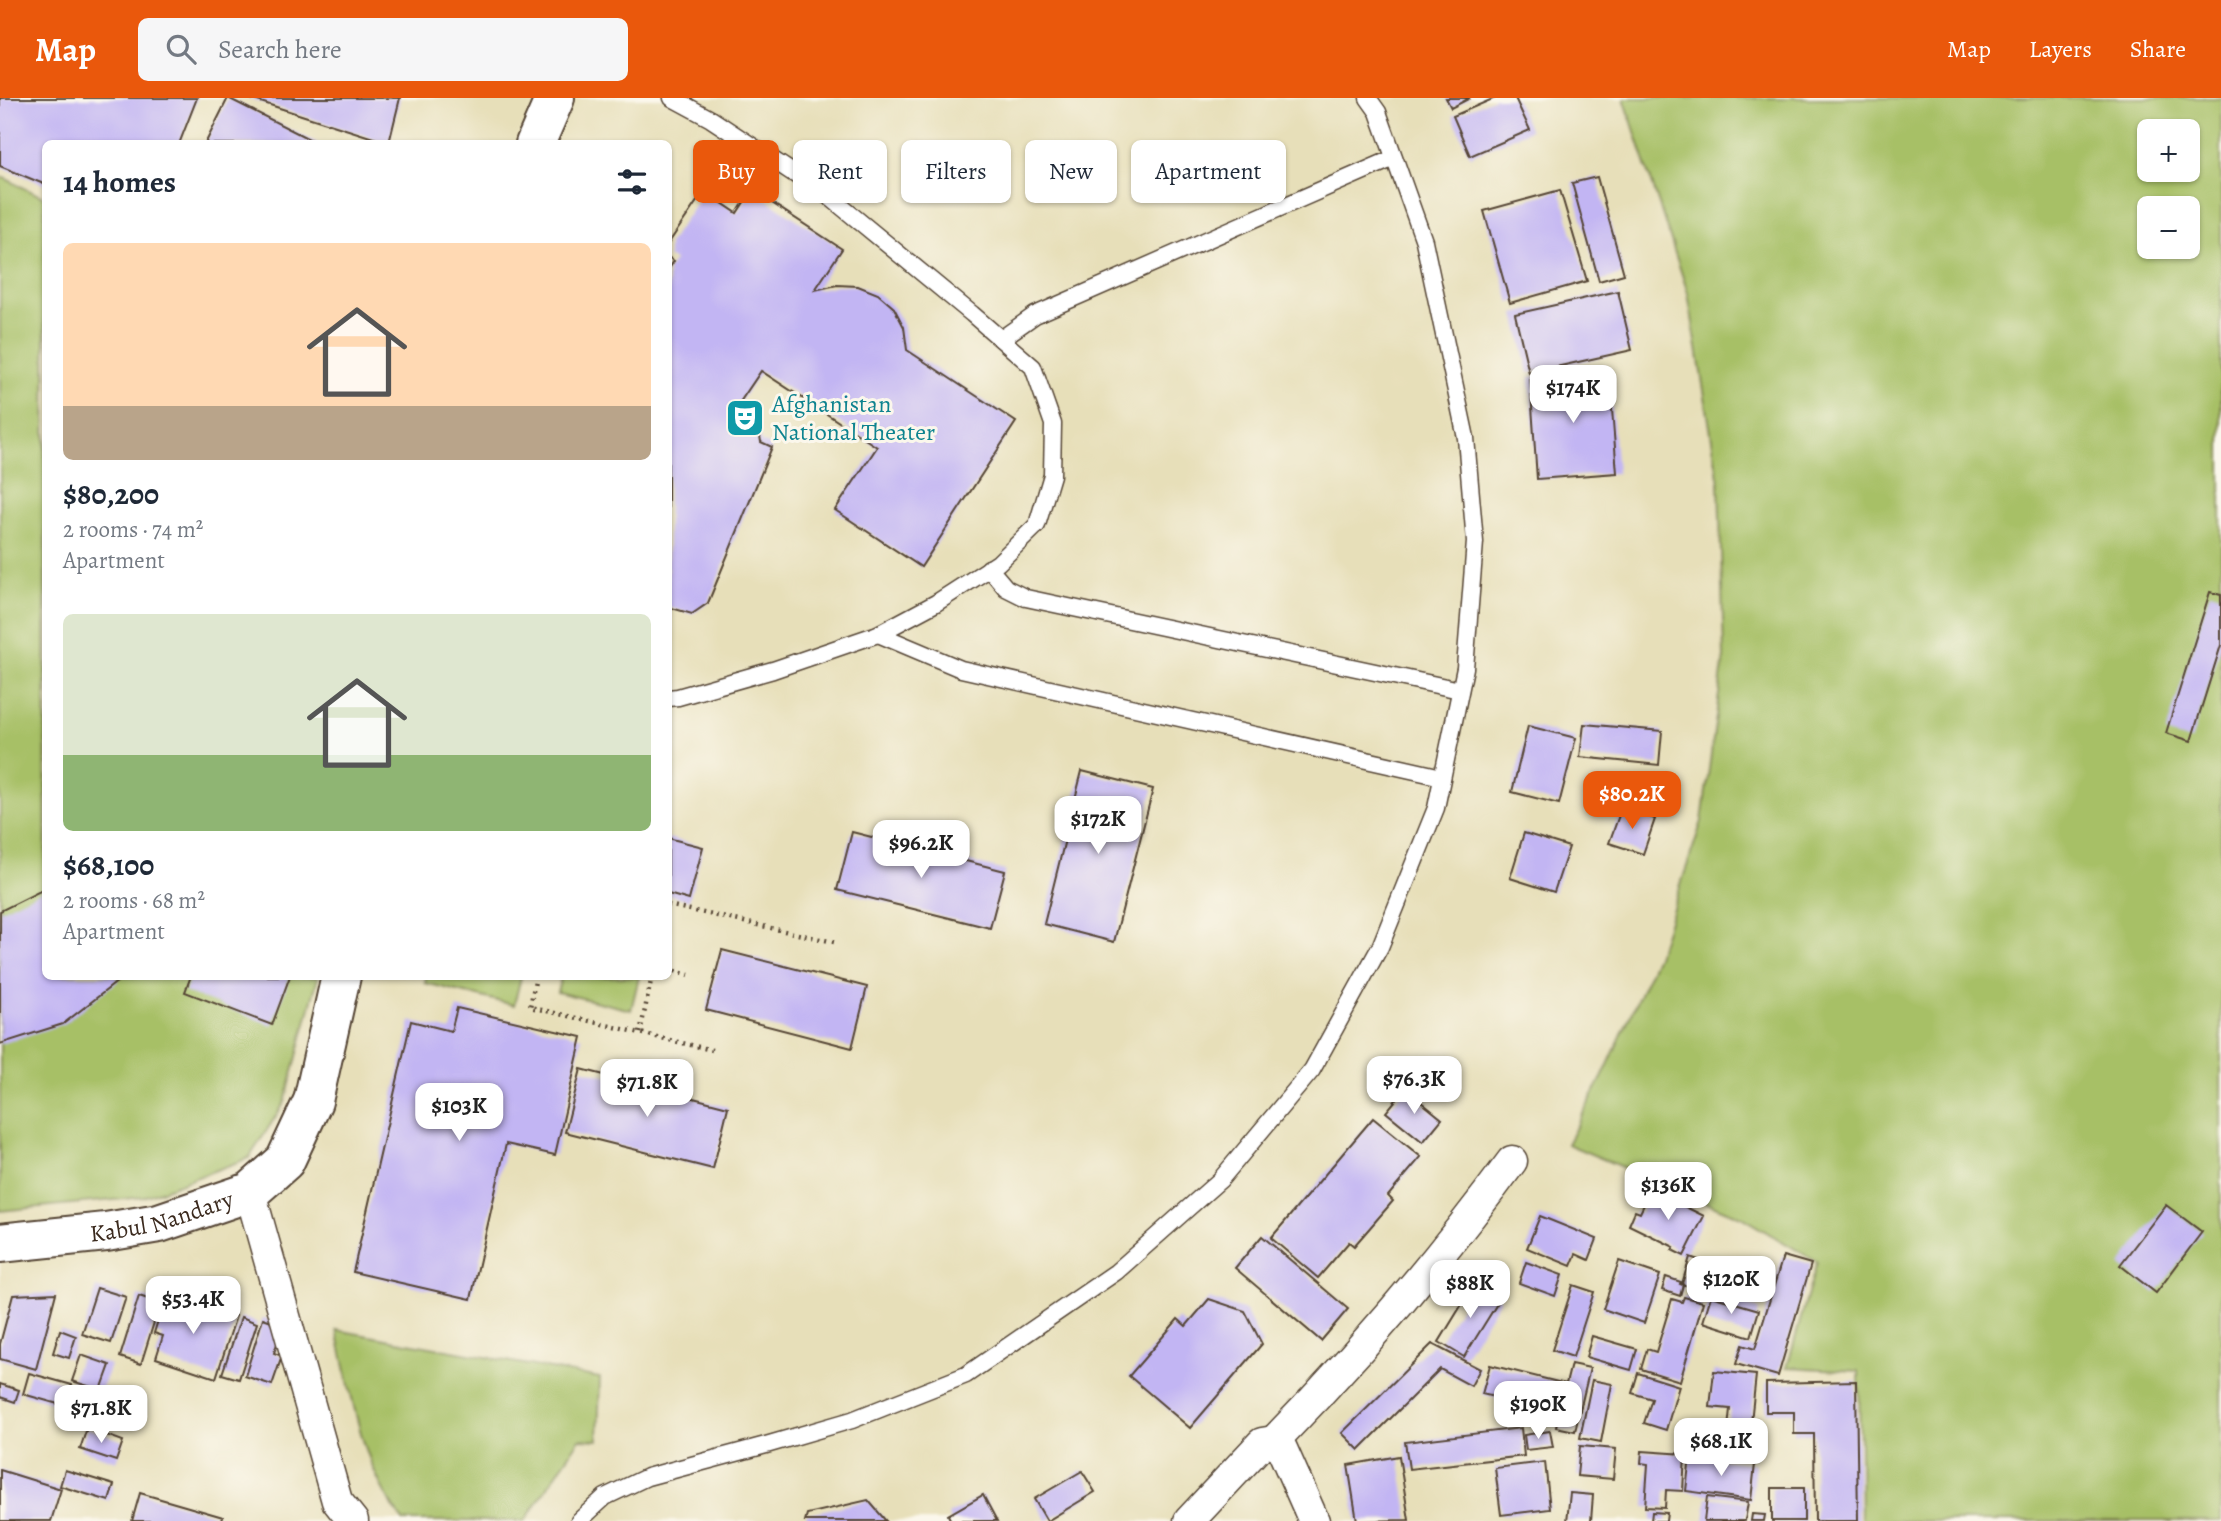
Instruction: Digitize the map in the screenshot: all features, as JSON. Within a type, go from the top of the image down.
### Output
[{"type":"street","points":[[537,140],[555,98]]},
{"type":"street","name":"Kabul Nandary","points":[[0,1243],[106,1232],[159,1223],[250,1192],[285,1161],[313,1101],[340,980]]},
{"type":"street","points":[[1189,1521],[1262,1443],[1274,1441],[1360,1350],[1463,1227],[1513,1161]]},
{"type":"street","points":[[250,1192],[337,1501],[353,1521]]},
{"type":"street","points":[[1274,1441],[1282,1449],[1314,1521]]},
{"type":"lane","points":[[672,98],[711,119],[831,198],[1001,339],[1033,367],[1053,424],[1052,475],[1037,524],[998,563],[936,603],[878,634],[773,670],[672,698]]},
{"type":"lane","points":[[579,1521],[605,1497],[647,1477],[852,1420],[966,1375],[1116,1272],[1220,1180],[1312,1070],[1380,947],[1436,808],[1465,668],[1475,542],[1466,438],[1424,241],[1378,112],[1368,98]]},
{"type":"lane","points":[[1001,339],[1035,315],[1394,158]]},
{"type":"lane","points":[[989,568],[1006,588],[1026,597],[1460,690]]},
{"type":"lane","points":[[878,634],[961,669],[1442,777]]},
{"type":"path","points":[[672,906],[838,943]]},
{"type":"path","points":[[672,970],[689,975]]},
{"type":"path","points":[[535,980],[530,1007],[712,1050]]},
{"type":"path","points":[[640,1033],[651,980]]},
{"type":"green space","points":[[1624,98],[2221,98],[2221,1521],[1861,1521],[1859,1371],[1787,1367],[1817,1262],[1741,1217],[1567,1144],[1603,1076],[1657,956],[1702,821],[1724,657],[1719,482],[1688,293]]},
{"type":"green space","points":[[0,176],[42,197],[42,980],[317,980],[285,1102],[249,1158],[144,1197],[0,1211]]},
{"type":"green space","points":[[425,980],[520,980],[514,1005],[425,983]]},
{"type":"green space","points":[[560,980],[638,980],[631,1010],[557,992]]},
{"type":"green space","points":[[337,1330],[600,1378],[598,1440],[580,1439],[525,1521],[403,1521],[389,1500],[368,1454],[353,1405]]},
{"type":"building","points":[[0,98],[197,98],[181,140],[42,140],[42,183],[0,166]]},
{"type":"building","points":[[228,98],[311,140],[207,140]]},
{"type":"building","points":[[248,98],[400,98],[390,140],[380,140]]},
{"type":"building","points":[[1446,98],[1470,98],[1451,108]]},
{"type":"building","points":[[1495,98],[1515,98],[1530,130],[1470,156],[1453,116]]},
{"type":"building","points":[[1597,177],[1624,274],[1599,281],[1572,183]]},
{"type":"building","points":[[1560,190],[1587,281],[1510,303],[1484,211]]},
{"type":"building","points":[[696,203],[722,203],[737,213],[744,203],[772,203],[842,249],[815,290],[837,285],[858,286],[878,294],[894,308],[904,327],[907,350],[1016,422],[921,567],[835,510],[877,447],[761,371],[738,405],[757,417],[761,442],[772,447],[708,603],[692,614],[672,608],[672,238]]},
{"type":"building","points":[[1618,291],[1632,350],[1529,373],[1515,314]]},
{"type":"building","points":[[1609,371],[1617,473],[1537,479],[1530,377]]},
{"type":"building","points":[[2210,592],[2221,595],[2221,645],[2191,741],[2166,733]]},
{"type":"building","points":[[1584,724],[1662,731],[1659,765],[1580,757]]},
{"type":"building","points":[[1528,726],[1576,738],[1559,804],[1512,792]]},
{"type":"building","points":[[1082,771],[1153,789],[1114,942],[1044,924]]},
{"type":"building","points":[[1622,807],[1655,819],[1643,854],[1609,843]]},
{"type":"building","points":[[852,832],[1005,871],[990,928],[837,890]]},
{"type":"building","points":[[1524,833],[1569,847],[1554,892],[1510,878]]},
{"type":"building","points":[[672,839],[703,847],[689,900],[672,895]]},
{"type":"building","points":[[42,890],[42,980],[118,981],[63,1024],[0,1044],[0,911]]},
{"type":"building","points":[[722,950],[867,987],[852,1048],[706,1010]]},
{"type":"building","points":[[190,980],[289,980],[272,1025],[185,992]]},
{"type":"building","points":[[457,1008],[582,1037],[555,1155],[506,1144],[471,1299],[353,1272],[411,1021],[451,1031]]},
{"type":"building","points":[[581,1069],[728,1107],[713,1169],[565,1132]]},
{"type":"building","points":[[1405,1089],[1442,1119],[1423,1142],[1386,1112]]},
{"type":"building","points":[[1373,1118],[1421,1157],[1388,1196],[1393,1201],[1354,1246],[1349,1242],[1318,1278],[1271,1238]]},
{"type":"building","points":[[1651,1190],[1704,1216],[1684,1256],[1672,1250],[1674,1247],[1629,1225],[1635,1211],[1640,1213]]},
{"type":"building","points":[[2166,1205],[2202,1232],[2156,1293],[2120,1265]]},
{"type":"building","points":[[1540,1216],[1597,1239],[1589,1260],[1576,1254],[1571,1266],[1527,1248]]},
{"type":"building","points":[[1262,1236],[1348,1309],[1321,1341],[1235,1268]]},
{"type":"building","points":[[1783,1256],[1811,1264],[1778,1376],[1736,1364],[1742,1345],[1755,1349]]},
{"type":"building","points":[[1690,1257],[1710,1264],[1701,1291],[1682,1284]]},
{"type":"building","points":[[1619,1261],[1660,1275],[1644,1323],[1603,1309]]},
{"type":"building","points":[[1526,1262],[1562,1275],[1555,1296],[1519,1283]]},
{"type":"building","points":[[1666,1277],[1681,1282],[1683,1285],[1680,1296],[1662,1290]]},
{"type":"building","points":[[1475,1283],[1500,1299],[1464,1357],[1439,1342]]},
{"type":"building","points":[[1573,1285],[1594,1292],[1573,1357],[1552,1350]]},
{"type":"building","points":[[97,1288],[126,1297],[111,1343],[82,1334]]},
{"type":"building","points":[[56,1293],[36,1369],[0,1359],[0,1344],[13,1295]]},
{"type":"building","points":[[139,1296],[160,1303],[141,1364],[120,1357]]},
{"type":"building","points":[[1711,1296],[1759,1310],[1751,1337],[1703,1322]]},
{"type":"building","points":[[1684,1297],[1703,1302],[1680,1381],[1641,1369],[1647,1349],[1656,1352],[1672,1299],[1682,1302]]},
{"type":"building","points":[[165,1298],[236,1316],[216,1378],[156,1358],[163,1336],[154,1333]]},
{"type":"building","points":[[1209,1299],[1245,1311],[1262,1344],[1190,1428],[1129,1376],[1178,1319],[1186,1326]]},
{"type":"building","points":[[241,1317],[257,1323],[239,1379],[222,1374]]},
{"type":"building","points":[[263,1318],[283,1325],[274,1353],[282,1356],[272,1385],[245,1376]]},
{"type":"building","points":[[60,1330],[76,1336],[69,1358],[53,1353]]},
{"type":"building","points":[[1592,1336],[1637,1349],[1631,1370],[1586,1357]]},
{"type":"building","points":[[1432,1344],[1480,1369],[1471,1386],[1440,1369],[1359,1450],[1342,1433]]},
{"type":"building","points":[[81,1355],[110,1365],[101,1390],[72,1381]]},
{"type":"building","points":[[1571,1364],[1590,1368],[1575,1431],[1556,1427],[1559,1413],[1482,1394],[1490,1365],[1566,1384]]},
{"type":"building","points":[[1714,1371],[1756,1375],[1749,1441],[1745,1440],[1744,1459],[1705,1455],[1707,1436],[1727,1438],[1730,1409],[1710,1407]]},
{"type":"building","points":[[29,1373],[72,1385],[65,1406],[23,1394]]},
{"type":"building","points":[[1638,1373],[1679,1386],[1666,1430],[1644,1423],[1652,1399],[1632,1393]]},
{"type":"building","points":[[1592,1380],[1612,1384],[1601,1442],[1580,1438]]},
{"type":"building","points":[[1856,1381],[1858,1521],[1815,1521],[1814,1434],[1794,1434],[1794,1412],[1766,1412],[1766,1383]]},
{"type":"building","points":[[0,1384],[19,1390],[15,1402],[0,1397]]},
{"type":"building","points":[[105,1392],[139,1403],[134,1418],[100,1407]]},
{"type":"building","points":[[84,1406],[104,1413],[101,1424],[80,1417]]},
{"type":"building","points":[[87,1428],[123,1441],[116,1461],[80,1449]]},
{"type":"building","points":[[1521,1428],[1524,1456],[1409,1469],[1405,1442]]},
{"type":"building","points":[[1550,1431],[1553,1447],[1526,1450],[1524,1435]]},
{"type":"building","points":[[1580,1446],[1616,1449],[1613,1479],[1577,1476]]},
{"type":"building","points":[[1642,1451],[1685,1454],[1683,1491],[1666,1490],[1665,1508],[1645,1507],[1648,1464],[1641,1463]]},
{"type":"building","points":[[1399,1456],[1409,1520],[1357,1521],[1348,1465]]},
{"type":"building","points":[[1690,1456],[1755,1464],[1751,1500],[1686,1491]]},
{"type":"building","points":[[1545,1462],[1550,1509],[1501,1515],[1495,1468]]},
{"type":"building","points":[[0,1470],[61,1489],[51,1521],[0,1521]]},
{"type":"building","points":[[65,1470],[114,1485],[109,1501],[60,1486]]},
{"type":"building","points":[[1082,1471],[1095,1492],[1047,1521],[1034,1499]]},
{"type":"building","points":[[1772,1488],[1804,1488],[1804,1521],[1772,1521]]},
{"type":"building","points":[[140,1493],[223,1517],[222,1521],[132,1521]]},
{"type":"building","points":[[1570,1493],[1593,1495],[1591,1521],[1567,1521]]},
{"type":"building","points":[[983,1495],[997,1521],[951,1521],[948,1515]]},
{"type":"building","points":[[1707,1497],[1748,1502],[1745,1521],[1704,1521]]},
{"type":"building","points":[[868,1500],[886,1521],[805,1521],[807,1514]]},
{"type":"building","points":[[1652,1512],[1667,1513],[1666,1521],[1651,1521]]},
{"type":"building","points":[[1752,1514],[1765,1515],[1764,1521],[1751,1521]]},
{"type":"place","name":"Afghanistan National Theater","points":[[745,418]]}]
